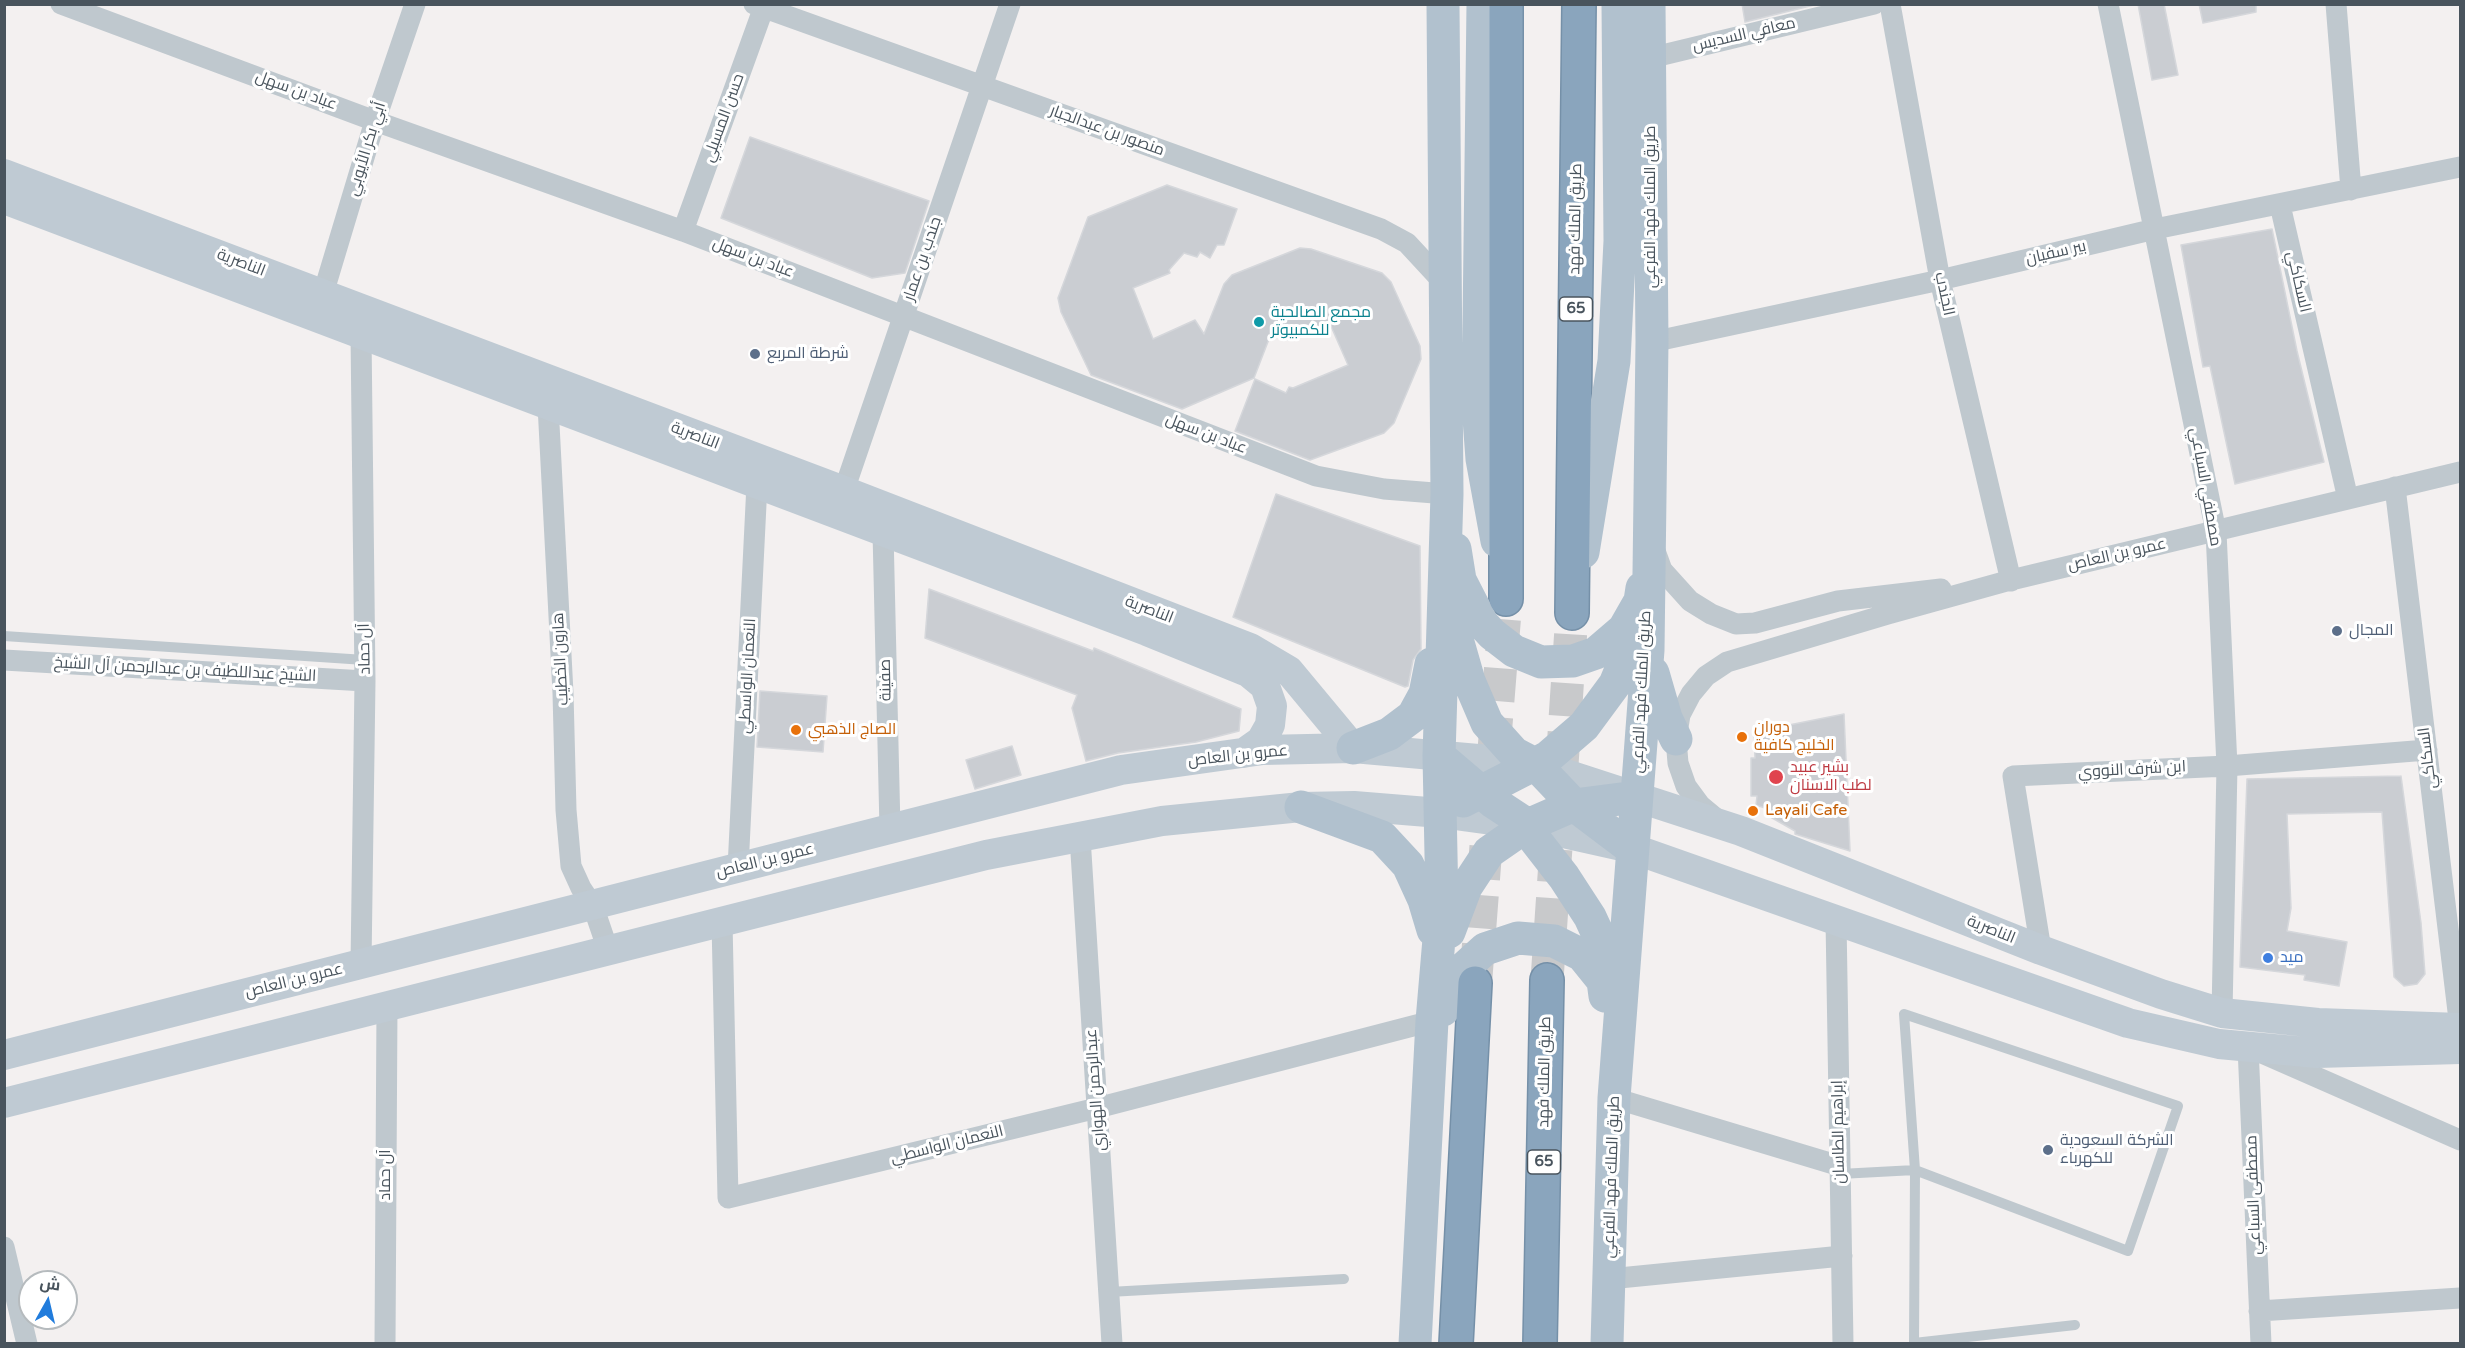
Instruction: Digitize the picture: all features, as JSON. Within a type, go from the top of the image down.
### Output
[{"type":"highway","points":[[1506,4],[1506,599]]},
{"type":"highway","name":"طريق الملك فهد","points":[[1572,613],[1579,4]]},
{"type":"highway","name":"طريق الملك فهد","points":[[1540,1344],[1547,980]]},
{"type":"highway","points":[[1456,1344],[1475,983]]},
{"type":"main road","points":[[1415,1344],[1432,1021],[1440,951],[1442,904],[1439,756],[1447,494],[1443,4]]},
{"type":"main road","points":[[1483,4],[1478,405],[1482,459],[1506,599]]},
{"type":"main road","points":[[1572,613],[1614,361],[1620,241],[1618,4]]},
{"type":"main road","name":"طريق الملك فهد الفرعي","points":[[1606,1344],[1615,1088],[1631,848],[1648,650],[1652,342],[1649,4]]},
{"type":"main road","name":"الناصرية","points":[[4,174],[323,294],[840,502],[1250,648],[1289,671],[1353,748]]},
{"type":"main road","name":"الناصرية","points":[[4,199],[757,484],[840,502],[883,532],[1147,631],[1248,672],[1265,686],[1272,706],[1270,725],[1261,741],[1244,753]]},
{"type":"main road","points":[[1447,494],[1460,580],[1482,623],[1514,651],[1541,662],[1573,661],[1596,653],[1624,629],[1640,600],[1648,533]]},
{"type":"main road","points":[[1353,748],[1389,734],[1413,716],[1425,694],[1443,592]]},
{"type":"main road","points":[[1443,592],[1469,681],[1487,723],[1514,753],[1535,765],[1574,805],[1631,848]]},
{"type":"main road","points":[[1440,813],[1535,765],[1548,757],[1584,726],[1615,684],[1647,605]]},
{"type":"main road","points":[[1648,650],[1659,696],[1676,739]]},
{"type":"main road","name":"عمرو بن العاص","points":[[4,1055],[1121,770],[1263,750],[1353,748],[1535,765]]},
{"type":"main road","points":[[1439,756],[1480,791],[1528,825],[1536,841],[1564,877],[1590,917],[1613,967],[1618,1046]]},
{"type":"main road","name":"الناصرية","points":[[1535,765],[1741,831],[2041,950],[2161,994],[2222,1013],[2318,1023],[2460,1028]]},
{"type":"main road","points":[[1440,951],[1466,887],[1489,852],[1528,825],[1574,805],[1636,797]]},
{"type":"main road","points":[[4,1103],[986,855],[1162,821],[1301,807],[1354,806],[1440,813],[1528,825],[1631,848],[2128,1023],[2219,1044],[2317,1053],[2460,1048]]},
{"type":"main road","points":[[1301,807],[1382,837],[1397,852],[1408,865],[1424,900],[1440,951]]},
{"type":"main road","points":[[1430,1056],[1454,978],[1485,949],[1518,938],[1554,941],[1582,956],[1603,981],[1615,1088]]},
{"type":"street","name":"عباد بن سهل","points":[[61,4],[375,121],[684,231],[1316,476],[1384,489],[1447,494]]},
{"type":"street","name":"أبي بكر الأيوبي","points":[[323,294],[375,121],[415,4]]},
{"type":"street","name":"جندب بن عمار","points":[[840,502],[1010,4]]},
{"type":"street","name":"معافي السديس","points":[[1650,58],[1874,4]]},
{"type":"street","name":"الجندب","points":[[1890,4],[1940,280],[2009,581]]},
{"type":"street","name":"مصطفي السباعي","points":[[2108,4],[2216,532],[2227,766],[2222,1013]]},
{"type":"street","points":[[2336,4],[2351,190]]},
{"type":"street","name":"منصور بن عبدالجبار","points":[[761,6],[1381,229],[1407,243],[1444,283]]},
{"type":"street","name":"حسن المسيلي","points":[[684,231],[761,6]]},
{"type":"street","name":"بير سفيان","points":[[1652,342],[1940,280],[2155,229],[2460,167]]},
{"type":"street","name":"السكاكي","points":[[2280,205],[2348,499]]},
{"type":"street","name":"آل حماد","points":[[361,334],[365,670],[361,964]]},
{"type":"street","name":"هارون الخطيب","points":[[548,405],[571,866],[581,888],[593,906],[608,951]]},
{"type":"street","name":"عمرو بن العاص","points":[[1676,739],[1680,716],[1690,694],[1707,676],[1726,662],[2009,581],[2460,472]]},
{"type":"street","name":"النعمان الواسطي","points":[[738,868],[757,484]]},
{"type":"street","name":"السكاكي","points":[[2395,487],[2460,1028]]},
{"type":"street","name":"صفينة","points":[[883,532],[890,829]]},
{"type":"street","points":[[1648,533],[1662,570],[1690,601],[1711,614],[1736,624],[1755,623],[1838,601],[2009,581]]},
{"type":"street","name":"الشيخ عبداللطيف بن عبدالرحمن آل الشيخ","points":[[4,660],[365,670]]},
{"type":"street","points":[[1676,739],[1680,771],[1686,786],[1700,805],[1719,821],[1741,831]]},
{"type":"street","name":"ابن شرف النووي","points":[[2041,950],[2013,776],[2227,766],[2427,750]]},
{"type":"street","name":"عبدالرحمن الهواري","points":[[1080,837],[1112,1344]]},
{"type":"street","name":"إبراهيم الطاسان","points":[[1836,920],[1843,1344]]},
{"type":"street","name":"النعمان الواسطي","points":[[722,922],[728,1198],[1097,1108],[1432,1021]]},
{"type":"street","name":"آل حماد","points":[[386,1344],[387,1006]]},
{"type":"street","points":[[2248,1047],[2460,1140]]},
{"type":"street","name":"مصطفى السباعي","points":[[2248,1047],[2261,1344]]},
{"type":"street","points":[[1615,1088],[1840,1170]]},
{"type":"street","points":[[4,1247],[27,1344]]},
{"type":"street","points":[[1609,1279],[1842,1256]]},
{"type":"street","points":[[2259,1311],[2460,1298]]},
{"type":"lane","points":[[4,636],[365,670]]},
{"type":"lane","points":[[1840,1170],[1915,1170],[2128,1251],[2178,1106],[1904,1014],[1915,1170],[1914,1343],[2075,1325]]},
{"type":"lane","points":[[1109,1292],[1344,1279]]},
{"type":"building","points":[[1742,4],[1818,4],[1745,22]]},
{"type":"building","points":[[2138,4],[2164,4],[2178,75],[2152,80]]},
{"type":"building","points":[[2199,4],[2256,4],[2256,12],[2203,23]]},
{"type":"building","points":[[750,137],[929,201],[905,273],[872,278],[721,218]]},
{"type":"building","name":"مجمع الصالحية للكمبيوتر","points":[[1167,185],[1237,209],[1224,245],[1217,245],[1210,258],[1200,252],[1197,257],[1184,253],[1169,270],[1170,273],[1133,288],[1153,339],[1195,320],[1204,334],[1224,284],[1232,275],[1300,248],[1311,249],[1382,273],[1391,282],[1420,346],[1421,359],[1394,423],[1384,433],[1310,460],[1235,431],[1255,379],[1286,393],[1289,387],[1293,388],[1348,365],[1330,324],[1288,340],[1276,321],[1254,378],[1182,409],[1091,375],[1061,312],[1058,298],[1088,217]]},
{"type":"building","points":[[2272,229],[2297,351],[2324,462],[2235,484],[2210,366],[2203,367],[2181,245]]},
{"type":"building","points":[[1276,494],[1420,546],[1421,649],[1413,660],[1408,686],[1405,687],[1233,617]]},
{"type":"building","points":[[929,589],[1093,651],[1094,648],[1241,709],[1239,731],[1196,742],[1118,753],[1086,761],[1072,708],[1077,695],[925,638]]},
{"type":"building","points":[[760,691],[827,696],[823,752],[757,747]]},
{"type":"building","points":[[1844,714],[1850,851],[1795,834],[1795,831],[1767,815],[1768,809],[1756,805],[1757,796],[1751,796],[1751,758],[1755,758],[1754,732]]},
{"type":"building","points":[[1012,746],[1021,775],[975,789],[966,760]]},
{"type":"building","points":[[2401,776],[2421,923],[2425,974],[2417,984],[2404,986],[2394,977],[2382,812],[2287,814],[2291,908],[2287,931],[2347,942],[2339,986],[2304,980],[2305,975],[2240,967],[2247,779]]},
{"type":"tunnel","points":[[1494,750],[1506,599]]},
{"type":"tunnel","points":[[1562,765],[1572,613]]},
{"type":"tunnel","points":[[1476,977],[1486,846]]},
{"type":"tunnel","points":[[1547,980],[1556,847]]},
{"type":"place","name":"مجمع الصالحية للكمبيوتر","points":[[1259,322]]},
{"type":"place","name":"شرطة المربع","points":[[755,354]]},
{"type":"place","name":"المجال","points":[[2337,631]]},
{"type":"place","name":"الصاج الذهبي","points":[[796,730]]},
{"type":"place","name":"دوران الخليج كافية","points":[[1742,737]]},
{"type":"place","name":"بشير عبيد لطب الاسنان","points":[[1776,777]]},
{"type":"place","name":"Layali Cafe","points":[[1753,811]]},
{"type":"place","name":"ميد","points":[[2268,958]]},
{"type":"place","name":"الشركة السعودية للكهرباء","points":[[2048,1150]]}]
